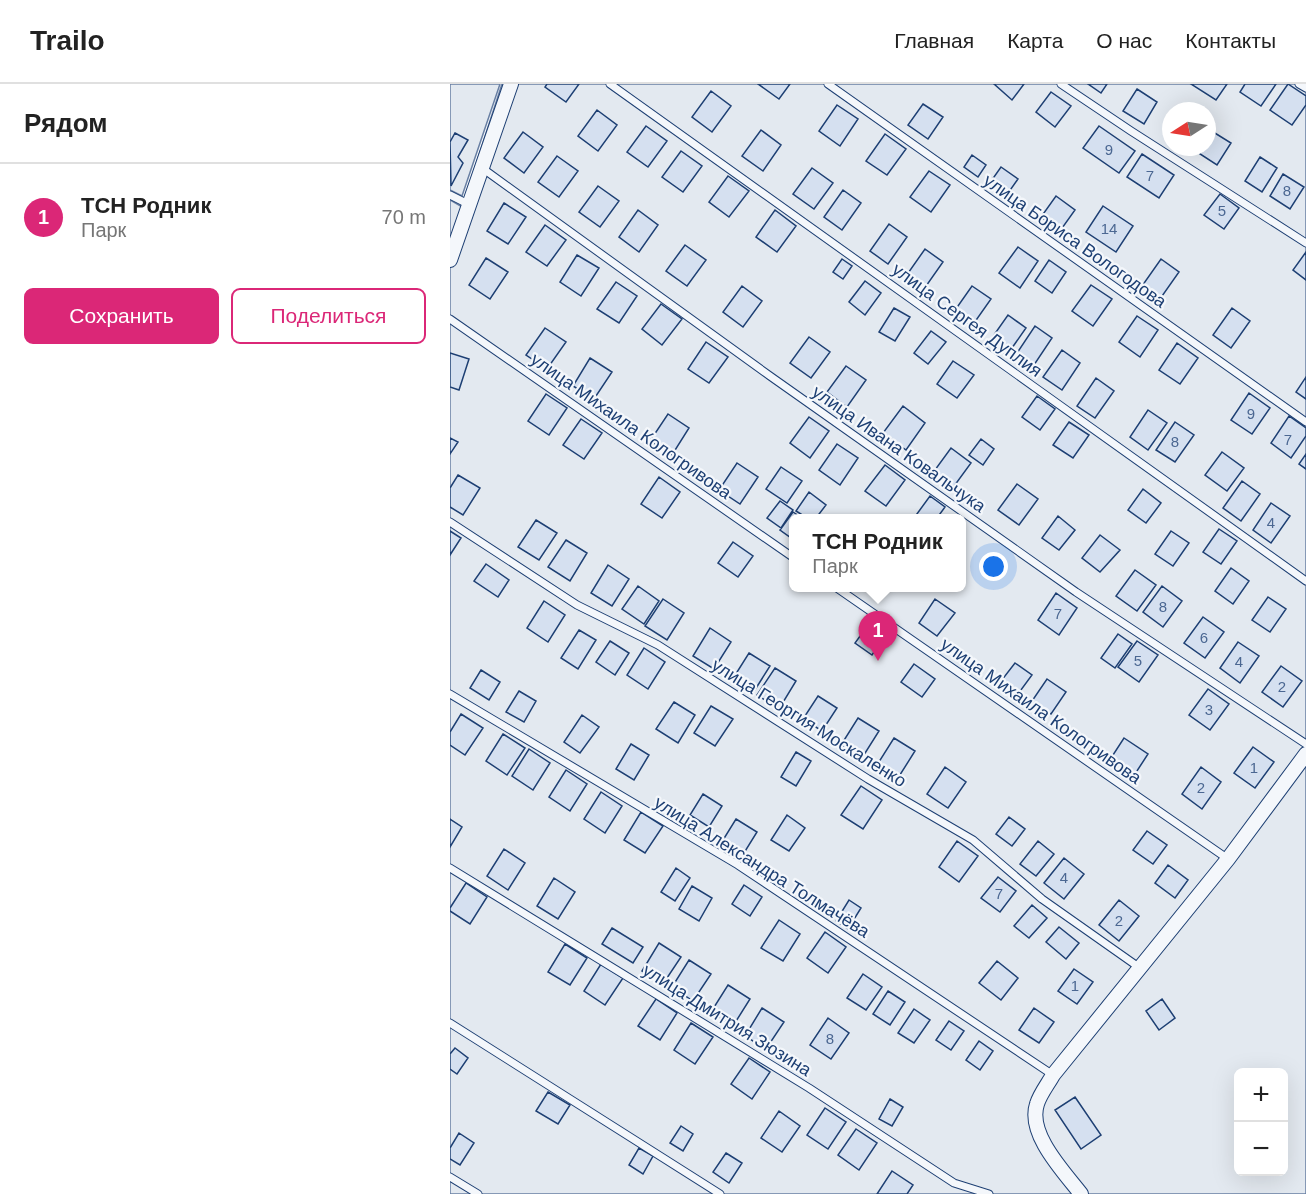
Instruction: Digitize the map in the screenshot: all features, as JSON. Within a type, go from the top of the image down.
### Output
[{"type":"street","points":[[450,260],[511,84]]},
{"type":"street","points":[[1081,1194],[1044,1145],[1035,1123],[1036,1105],[1053,1075],[1228,859],[1306,754]]},
{"type":"lane","name":"улица Сергея Дуплия","points":[[610,84],[1306,581]]},
{"type":"lane","name":"улица Бориса Вологодова","points":[[828,84],[1306,422]]},
{"type":"lane","points":[[1061,84],[1306,243]]},
{"type":"lane","points":[[1299,84],[1306,88]]},
{"type":"lane","name":"улица Ивана Ковальчука","points":[[481,167],[966,514]]},
{"type":"lane","points":[[450,195],[468,204]]},
{"type":"lane","name":"улица Михаила Кологривова","points":[[450,319],[789,555]]},
{"type":"lane","name":"улица Ивана Ковальчука","points":[[966,514],[1076,592],[1306,744]]},
{"type":"lane","name":"улица Георгия Москаленко","points":[[450,522],[577,605],[658,645],[868,779],[974,840],[1042,899],[1140,968]]},
{"type":"lane","name":"улица Михаила Кологривова","points":[[843,592],[1228,859]]},
{"type":"lane","name":"улица Александра Толмачёва","points":[[450,694],[738,865],[1053,1075]]},
{"type":"lane","name":"улица Дмитрия Зюзина","points":[[450,867],[808,1088],[954,1183],[989,1194]]},
{"type":"lane","points":[[450,1023],[720,1194]]},
{"type":"lane","points":[[450,1177],[478,1194]]},
{"type":"shaded area","points":[[450,84],[500,84],[462,196],[450,190]]},
{"type":"shaded area","points":[[502,84],[1306,84],[1306,1194],[450,1194],[450,200],[462,207]]},
{"type":"building","points":[[547,84],[579,84],[566,102],[545,87]]},
{"type":"building","points":[[758,84],[790,84],[779,99]]},
{"type":"building","points":[[994,84],[1024,84],[1012,100]]},
{"type":"building","points":[[1088,84],[1107,84],[1101,93]]},
{"type":"building","points":[[1191,84],[1227,84],[1216,100]]},
{"type":"building","points":[[1245,84],[1276,84],[1261,106],[1240,92]]},
{"type":"building","points":[[1288,84],[1306,96],[1306,105],[1292,125],[1270,110]]},
{"type":"building","points":[[1137,89],[1157,102],[1144,124],[1123,111]]},
{"type":"building","points":[[711,91],[731,106],[712,132],[692,117]]},
{"type":"building","points":[[1051,92],[1071,106],[1055,127],[1036,112]]},
{"type":"building","points":[[923,104],[943,117],[928,139],[908,125]]},
{"type":"building","points":[[837,105],[858,119],[840,146],[819,131]]},
{"type":"building","points":[[597,110],[617,125],[598,151],[578,136]]},
{"type":"building","points":[[646,126],[667,141],[648,167],[627,152]]},
{"type":"building","points":[[1099,126],[1135,151],[1119,173],[1083,148]]},
{"type":"building","points":[[761,130],[781,145],[763,171],[742,156]]},
{"type":"building","points":[[523,132],[543,147],[524,173],[504,158]]},
{"type":"building","points":[[455,133],[468,140],[458,157],[463,163],[451,186],[450,142]]},
{"type":"building","points":[[885,134],[906,149],[887,175],[866,161]]},
{"type":"building","points":[[1216,134],[1231,143],[1217,165],[1203,156],[1216,156]]},
{"type":"building","points":[[681,151],[702,166],[683,192],[662,177]]},
{"type":"building","points":[[1142,154],[1174,175],[1159,198],[1127,177]]},
{"type":"building","points":[[972,155],[986,165],[978,177],[964,167]]},
{"type":"building","points":[[557,156],[578,171],[559,197],[538,182]]},
{"type":"building","points":[[1260,157],[1277,168],[1262,192],[1245,181]]},
{"type":"building","points":[[1001,167],[1018,179],[1006,196],[989,184]]},
{"type":"building","points":[[812,168],[833,183],[814,209],[793,194]]},
{"type":"building","points":[[929,171],[950,185],[931,212],[910,197]]},
{"type":"building","points":[[1283,174],[1304,187],[1290,209],[1270,196]]},
{"type":"building","points":[[728,176],[749,191],[729,217],[709,202]]},
{"type":"building","points":[[598,186],[619,201],[600,227],[579,212]]},
{"type":"building","points":[[843,190],[861,203],[842,230],[824,217]]},
{"type":"building","points":[[1220,194],[1239,208],[1224,229],[1204,215]]},
{"type":"building","points":[[1056,196],[1075,210],[1060,231],[1041,217]]},
{"type":"building","points":[[504,203],[526,217],[508,244],[487,231]]},
{"type":"building","points":[[1103,206],[1133,226],[1116,252],[1086,232]]},
{"type":"building","points":[[638,210],[658,225],[639,252],[619,237]]},
{"type":"building","points":[[775,210],[796,226],[777,252],[756,237]]},
{"type":"building","points":[[889,224],[907,237],[888,264],[870,251]]},
{"type":"building","points":[[545,225],[566,240],[547,266],[526,252]]},
{"type":"building","points":[[685,245],[706,260],[687,286],[666,271]]},
{"type":"building","points":[[1018,247],[1038,261],[1020,288],[999,273]]},
{"type":"building","points":[[925,249],[943,262],[924,289],[906,276]]},
{"type":"building","points":[[1306,252],[1306,280],[1293,270]]},
{"type":"building","points":[[577,255],[599,268],[581,296],[560,282]]},
{"type":"building","points":[[486,258],[508,272],[490,299],[469,285]]},
{"type":"building","points":[[842,259],[852,266],[843,279],[833,272]]},
{"type":"building","points":[[1161,259],[1179,272],[1160,299],[1142,286]]},
{"type":"building","points":[[1049,260],[1066,272],[1052,293],[1035,281]]},
{"type":"building","points":[[865,281],[881,293],[865,315],[849,302]]},
{"type":"building","points":[[616,282],[637,296],[619,323],[597,309]]},
{"type":"building","points":[[1091,285],[1112,299],[1093,326],[1072,311]]},
{"type":"building","points":[[742,286],[762,301],[743,327],[723,312]]},
{"type":"building","points":[[972,286],[991,299],[972,326],[953,313]]},
{"type":"building","points":[[661,304],[682,319],[662,345],[642,329]]},
{"type":"building","points":[[894,308],[910,317],[895,341],[879,332]]},
{"type":"building","points":[[1232,308],[1250,321],[1231,348],[1213,335]]},
{"type":"building","points":[[1008,315],[1026,328],[1007,355],[989,342]]},
{"type":"building","points":[[1137,316],[1158,330],[1140,357],[1119,342]]},
{"type":"building","points":[[1035,326],[1052,338],[1034,365],[1017,353]]},
{"type":"building","points":[[545,328],[566,342],[547,369],[526,355]]},
{"type":"building","points":[[931,331],[946,342],[928,364],[914,353]]},
{"type":"building","points":[[809,337],[830,352],[811,378],[790,363]]},
{"type":"building","points":[[706,342],[728,357],[709,383],[688,369]]},
{"type":"building","points":[[1177,343],[1198,358],[1180,384],[1159,370]]},
{"type":"building","points":[[1062,350],[1080,363],[1062,390],[1043,377]]},
{"type":"building","points":[[450,353],[469,359],[459,390],[450,387]]},
{"type":"building","points":[[590,358],[612,372],[594,399],[573,386]]},
{"type":"building","points":[[953,361],[974,375],[957,398],[937,384]]},
{"type":"building","points":[[846,366],[866,380],[847,407],[827,392]]},
{"type":"building","points":[[1306,377],[1306,399],[1296,392]]},
{"type":"building","points":[[1096,378],[1114,391],[1095,418],[1077,406]]},
{"type":"building","points":[[1249,393],[1270,408],[1252,434],[1231,420]]},
{"type":"building","points":[[546,394],[567,408],[549,435],[528,421]]},
{"type":"building","points":[[1037,396],[1055,409],[1040,430],[1022,417]]},
{"type":"building","points":[[903,406],[925,423],[906,450],[883,433]]},
{"type":"building","points":[[1148,410],[1167,423],[1148,450],[1130,437]]},
{"type":"building","points":[[668,414],[689,428],[672,455],[650,441]]},
{"type":"building","points":[[1289,416],[1306,428],[1306,436],[1291,458],[1271,443]]},
{"type":"building","points":[[809,417],[829,431],[810,458],[790,443]]},
{"type":"building","points":[[581,419],[602,433],[584,459],[563,445]]},
{"type":"building","points":[[1069,422],[1089,435],[1073,458],[1053,445]]},
{"type":"building","points":[[1175,422],[1194,435],[1175,462],[1156,450]]},
{"type":"building","points":[[450,438],[458,442],[450,454]]},
{"type":"building","points":[[981,439],[994,449],[983,465],[969,455]]},
{"type":"building","points":[[837,444],[858,458],[840,485],[819,470]]},
{"type":"building","points":[[951,448],[971,463],[952,489],[932,474]]},
{"type":"building","points":[[1222,452],[1244,468],[1227,491],[1205,475]]},
{"type":"building","points":[[1306,454],[1306,469],[1299,464]]},
{"type":"building","points":[[737,463],[758,477],[740,504],[719,490]]},
{"type":"building","points":[[885,465],[905,480],[886,506],[865,491]]},
{"type":"building","points":[[781,467],[802,481],[787,503],[766,489]]},
{"type":"building","points":[[458,475],[480,488],[463,515],[450,507],[450,488]]},
{"type":"building","points":[[659,477],[680,492],[662,518],[641,504]]},
{"type":"building","points":[[1242,481],[1260,494],[1241,521],[1223,508]]},
{"type":"building","points":[[1017,484],[1038,499],[1019,525],[998,510]]},
{"type":"building","points":[[1143,489],[1161,503],[1146,523],[1128,510]]},
{"type":"building","points":[[809,492],[826,505],[819,514],[801,514],[796,511]]},
{"type":"building","points":[[930,496],[945,507],[940,514],[917,514]]},
{"type":"building","points":[[780,501],[793,510],[781,528],[767,518]]},
{"type":"building","points":[[1271,503],[1290,516],[1271,543],[1253,530]]},
{"type":"building","points":[[1058,516],[1075,530],[1059,550],[1042,538]]},
{"type":"building","points":[[789,518],[789,536],[780,530]]},
{"type":"building","points":[[536,520],[557,533],[539,560],[518,547]]},
{"type":"building","points":[[1219,529],[1237,541],[1221,564],[1203,552]]},
{"type":"building","points":[[450,531],[461,538],[450,555]]},
{"type":"building","points":[[1171,531],[1189,543],[1173,566],[1155,554]]},
{"type":"building","points":[[1100,535],[1120,550],[1100,572],[1082,558]]},
{"type":"building","points":[[566,540],[587,553],[570,581],[548,567]]},
{"type":"building","points":[[733,542],[753,556],[738,577],[718,563]]},
{"type":"building","points":[[486,564],[509,580],[498,597],[474,581]]},
{"type":"building","points":[[608,565],[629,579],[612,606],[591,593]]},
{"type":"building","points":[[1231,568],[1249,581],[1233,604],[1215,591]]},
{"type":"building","points":[[1135,570],[1156,585],[1137,611],[1116,596]]},
{"type":"building","points":[[638,586],[659,601],[644,624],[622,609]]},
{"type":"building","points":[[1162,586],[1182,601],[1163,627],[1143,612]]},
{"type":"building","points":[[1056,593],[1077,608],[1059,635],[1038,620]]},
{"type":"building","points":[[1268,597],[1286,609],[1270,632],[1252,620]]},
{"type":"building","points":[[663,599],[684,613],[667,640],[645,626]]},
{"type":"building","points":[[935,599],[955,613],[937,636],[919,623]]},
{"type":"building","points":[[544,601],[565,615],[548,642],[527,628]]},
{"type":"building","points":[[1203,617],[1224,632],[1205,658],[1184,643]]},
{"type":"building","points":[[871,621],[887,633],[872,655],[855,643]]},
{"type":"building","points":[[710,628],[731,642],[714,669],[693,656]]},
{"type":"building","points":[[579,630],[596,640],[578,669],[561,658]]},
{"type":"building","points":[[1118,634],[1132,644],[1115,668],[1101,658]]},
{"type":"building","points":[[610,641],[629,653],[615,675],[596,662]]},
{"type":"building","points":[[1137,641],[1158,655],[1139,682],[1118,667]]},
{"type":"building","points":[[1238,642],[1259,656],[1240,683],[1220,668]]},
{"type":"building","points":[[644,648],[665,662],[648,689],[627,675]]},
{"type":"building","points":[[749,653],[770,666],[753,693],[732,680]]},
{"type":"building","points":[[1015,663],[1032,675],[1018,694],[1001,681]]},
{"type":"building","points":[[914,664],[935,679],[922,697],[901,682]]},
{"type":"building","points":[[1281,666],[1302,681],[1283,707],[1262,692]]},
{"type":"building","points":[[775,668],[796,681],[779,709],[757,695]]},
{"type":"building","points":[[481,670],[500,682],[489,700],[470,688]]},
{"type":"building","points":[[1047,679],[1066,692],[1051,714],[1032,701]]},
{"type":"building","points":[[1208,689],[1229,704],[1210,730],[1189,715]]},
{"type":"building","points":[[519,691],[536,701],[524,722],[506,712]]},
{"type":"building","points":[[818,696],[837,708],[822,731],[803,719]]},
{"type":"building","points":[[674,702],[695,715],[678,743],[656,729]]},
{"type":"building","points":[[711,706],[733,719],[715,746],[694,733]]},
{"type":"building","points":[[461,714],[483,728],[465,755],[450,745],[450,732]]},
{"type":"building","points":[[582,715],[599,727],[580,753],[564,742]]},
{"type":"building","points":[[858,718],[879,731],[862,758],[841,745]]},
{"type":"building","points":[[503,734],[525,748],[507,775],[486,761]]},
{"type":"building","points":[[894,738],[915,751],[898,778],[877,765]]},
{"type":"building","points":[[1124,738],[1148,754],[1135,774],[1111,758]]},
{"type":"building","points":[[631,744],[649,755],[634,780],[616,769]]},
{"type":"building","points":[[1253,747],[1274,762],[1255,788],[1234,773]]},
{"type":"building","points":[[529,749],[550,763],[533,790],[512,776]]},
{"type":"building","points":[[796,752],[811,761],[796,786],[781,777]]},
{"type":"building","points":[[945,767],[966,782],[948,808],[927,794]]},
{"type":"building","points":[[1201,767],[1221,782],[1202,809],[1182,794]]},
{"type":"building","points":[[566,770],[587,784],[570,811],[549,797]]},
{"type":"building","points":[[861,786],[882,800],[863,829],[841,815]]},
{"type":"building","points":[[601,792],[622,806],[605,833],[584,819]]},
{"type":"building","points":[[703,794],[722,806],[709,827],[690,815]]},
{"type":"building","points":[[641,812],[663,826],[645,853],[624,840]]},
{"type":"building","points":[[787,815],[805,828],[789,851],[771,840]]},
{"type":"building","points":[[1009,817],[1025,829],[1012,846],[996,834]]},
{"type":"building","points":[[450,819],[462,827],[450,847]]},
{"type":"building","points":[[736,819],[757,832],[744,853],[723,840]]},
{"type":"building","points":[[1147,831],[1167,845],[1153,864],[1133,850]]},
{"type":"building","points":[[957,841],[978,856],[959,882],[939,867]]},
{"type":"building","points":[[1038,841],[1054,854],[1036,876],[1020,864]]},
{"type":"building","points":[[504,849],[525,863],[508,890],[487,876]]},
{"type":"building","points":[[1064,858],[1084,874],[1064,899],[1044,883]]},
{"type":"building","points":[[1168,865],[1188,880],[1175,898],[1155,883]]},
{"type":"building","points":[[676,868],[690,878],[675,901],[661,892]]},
{"type":"building","points":[[998,877],[1016,891],[1000,912],[981,898]]},
{"type":"building","points":[[554,878],[575,892],[558,919],[537,906]]},
{"type":"building","points":[[466,883],[487,897],[470,924],[450,911]]},
{"type":"building","points":[[744,885],[762,897],[750,916],[732,904]]},
{"type":"building","points":[[692,886],[712,898],[699,921],[679,909]]},
{"type":"building","points":[[849,900],[861,908],[848,929],[836,921]]},
{"type":"building","points":[[1119,900],[1139,916],[1119,941],[1099,925]]},
{"type":"building","points":[[1032,905],[1047,918],[1029,938],[1014,926]]},
{"type":"building","points":[[779,920],[800,934],[783,961],[761,948]]},
{"type":"building","points":[[1059,927],[1079,943],[1066,959],[1046,942]]},
{"type":"building","points":[[612,928],[643,947],[633,963],[602,944]]},
{"type":"building","points":[[825,932],[846,947],[828,973],[807,958]]},
{"type":"building","points":[[659,943],[681,957],[663,984],[642,971]]},
{"type":"building","points":[[565,944],[587,958],[570,985],[548,972]]},
{"type":"building","points":[[689,960],[711,974],[693,1001],[672,987]]},
{"type":"building","points":[[997,961],[1018,978],[1001,1000],[979,983]]},
{"type":"building","points":[[601,964],[623,978],[605,1005],[584,991]]},
{"type":"building","points":[[1074,969],[1093,982],[1077,1004],[1058,991]]},
{"type":"building","points":[[863,974],[882,987],[866,1010],[847,998]]},
{"type":"building","points":[[728,985],[750,999],[733,1026],[711,1012]]},
{"type":"building","points":[[888,991],[905,1002],[890,1025],[873,1014]]},
{"type":"building","points":[[656,999],[677,1013],[660,1040],[638,1026]]},
{"type":"building","points":[[1162,999],[1175,1018],[1159,1030],[1146,1011]]},
{"type":"building","points":[[762,1008],[784,1022],[766,1049],[745,1036]]},
{"type":"building","points":[[1034,1008],[1054,1022],[1039,1043],[1019,1030]]},
{"type":"building","points":[[914,1009],[930,1020],[914,1043],[898,1033]]},
{"type":"building","points":[[828,1018],[849,1033],[831,1059],[810,1045]]},
{"type":"building","points":[[949,1021],[964,1031],[951,1050],[936,1040]]},
{"type":"building","points":[[691,1023],[713,1037],[695,1064],[674,1050]]},
{"type":"building","points":[[979,1041],[993,1051],[980,1070],[966,1060]]},
{"type":"building","points":[[455,1048],[468,1058],[457,1074],[450,1069],[450,1054]]},
{"type":"building","points":[[749,1058],[770,1072],[752,1099],[731,1084]]},
{"type":"building","points":[[548,1092],[570,1105],[558,1124],[536,1111]]},
{"type":"building","points":[[1075,1097],[1101,1135],[1081,1149],[1055,1110]]},
{"type":"building","points":[[890,1099],[903,1107],[892,1126],[879,1119]]},
{"type":"building","points":[[825,1108],[846,1122],[828,1149],[807,1135]]},
{"type":"building","points":[[779,1111],[800,1126],[782,1152],[761,1138]]},
{"type":"building","points":[[681,1126],[693,1134],[683,1151],[670,1143]]},
{"type":"building","points":[[856,1129],[877,1143],[859,1170],[838,1155]]},
{"type":"building","points":[[459,1133],[474,1143],[460,1165],[450,1159],[450,1148]]},
{"type":"building","points":[[639,1148],[653,1156],[643,1174],[629,1165]]},
{"type":"building","points":[[726,1153],[742,1163],[729,1183],[713,1172]]},
{"type":"building","points":[[892,1171],[913,1185],[907,1194],[877,1194]]},
{"type":"place","name":"ТСН Родник","points":[[878,661]]}]
